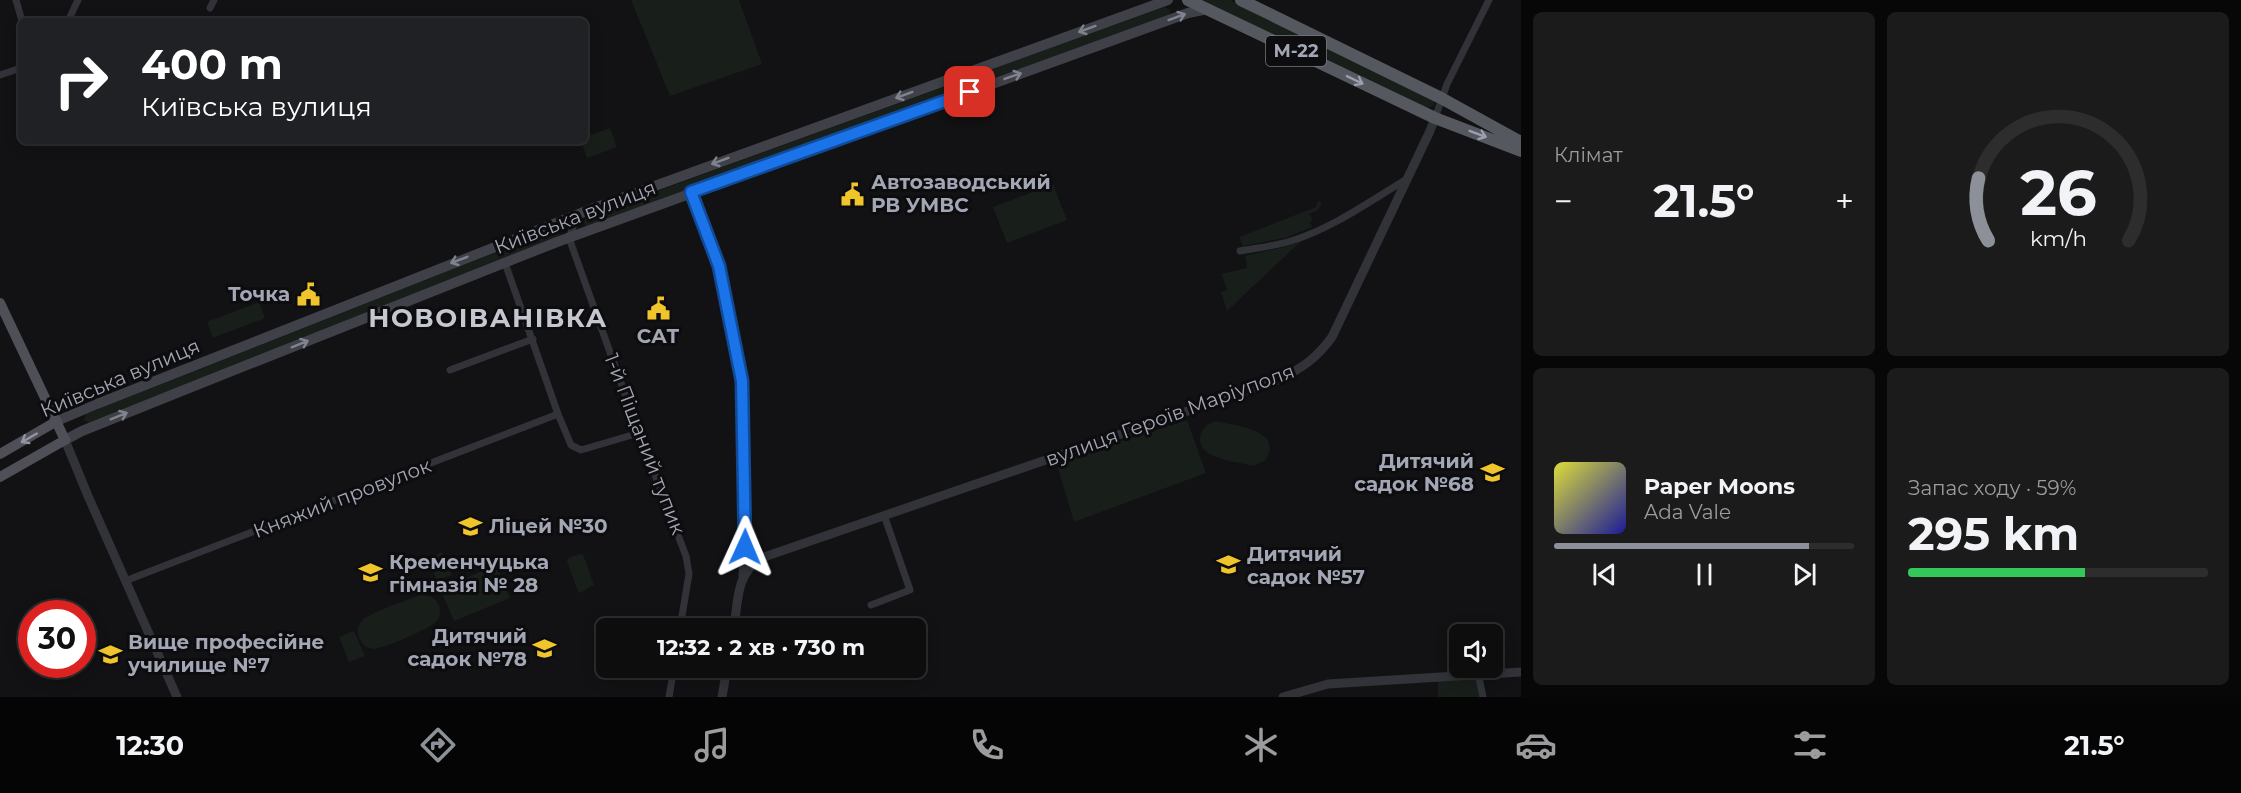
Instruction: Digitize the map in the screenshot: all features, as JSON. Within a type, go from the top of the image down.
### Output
[{"type":"highway","name":"М-22","points":[[1188,0],[1434,118],[1521,151]]},
{"type":"highway","name":"М-22","points":[[1241,0],[1441,98],[1521,142]]},
{"type":"main road","name":"Київська вулиця","points":[[0,454],[57,421],[107,400],[562,220],[1168,0]]},
{"type":"main road","name":"Київська вулиця","points":[[0,477],[65,440],[109,420],[569,238],[1188,13],[1208,9]]},
{"type":"main road","points":[[964,74],[970,92]]},
{"type":"main road","points":[[578,214],[585,232]]},
{"type":"main road","points":[[562,220],[569,238]]},
{"type":"main road","points":[[0,303],[65,440]]},
{"type":"street","points":[[16,0],[21,18]]},
{"type":"street","points":[[69,18],[78,0]]},
{"type":"street","points":[[210,8],[214,0]]},
{"type":"street","name":"вулиця Героїв Маріуполя","points":[[742,576],[752,564],[761,558],[1278,380],[1304,367],[1323,350],[1332,337],[1430,131],[1441,98],[1489,0]]},
{"type":"street","points":[[0,75],[18,69]]},
{"type":"street","points":[[1240,251],[1292,240],[1307,234],[1355,210],[1407,179]]},
{"type":"street","points":[[691,192],[719,266],[742,381],[745,496],[742,576],[736,618]]},
{"type":"street","points":[[569,238],[578,214]]},
{"type":"street","name":"1-й Піщаний тупик","points":[[569,238],[639,433],[682,543],[688,567],[688,583],[682,618]]},
{"type":"street","points":[[506,263],[558,414],[571,444],[581,450],[639,433]]},
{"type":"street","points":[[450,370],[533,339]]},
{"type":"street","name":"Княжий провулок","points":[[124,580],[558,414]]},
{"type":"street","points":[[65,440],[124,580],[177,697]]},
{"type":"street","points":[[871,605],[910,590],[884,515]]},
{"type":"street","points":[[1503,672],[1521,672]]},
{"type":"street","points":[[1283,697],[1328,684],[1449,675]]},
{"type":"street","points":[[669,697],[672,678]]},
{"type":"street","points":[[722,697],[725,678]]},
{"type":"street","points":[[1479,678],[1483,697]]},
{"type":"shaded area","points":[[631,0],[739,0],[762,64],[670,96]]},
{"type":"shaded area","points":[[1202,0],[1230,0],[1430,96],[1435,100],[1434,106],[1426,108]]},
{"type":"shaded area","points":[[1165,7],[1170,10],[1169,15],[977,84],[972,81],[974,75]]},
{"type":"shaded area","points":[[955,83],[960,85],[959,91],[587,226],[584,223],[586,217]]},
{"type":"shaded area","points":[[610,128],[617,147],[587,158],[582,144],[588,144],[588,136]]},
{"type":"shaded area","points":[[1053,184],[1067,220],[1007,243],[993,207]]},
{"type":"shaded area","points":[[1318,201],[1322,203],[1318,210],[1309,214],[1313,220],[1310,222],[1312,227],[1285,238],[1243,246],[1239,237],[1316,207]]},
{"type":"shaded area","points":[[555,229],[560,232],[560,235],[89,423],[84,420],[86,414]]},
{"type":"shaded area","points":[[1304,240],[1227,311],[1221,292],[1227,290],[1221,274],[1247,268],[1245,256],[1289,246]]},
{"type":"shaded area","points":[[259,302],[265,318],[213,338],[207,322]]},
{"type":"shaded area","points":[[1187,420],[1206,473],[1074,522],[1056,462]]},
{"type":"shaded area","points":[[1215,421],[1245,427],[1263,435],[1270,450],[1266,460],[1254,466],[1221,459],[1206,451],[1201,445],[1200,438],[1205,427]]},
{"type":"shaded area","points":[[442,552],[452,575],[437,581],[428,558]]},
{"type":"shaded area","points":[[583,554],[594,585],[580,593],[567,561],[568,558]]},
{"type":"shaded area","points":[[496,565],[510,598],[454,621],[440,589]]},
{"type":"shaded area","points":[[420,595],[430,597],[438,603],[440,613],[436,622],[416,633],[378,648],[373,649],[360,641],[359,626],[365,618]]},
{"type":"shaded area","points":[[354,631],[365,656],[349,662],[339,637]]},
{"type":"shaded area","points":[[1477,680],[1481,697],[1438,697],[1438,681]]},
{"type":"place","name":"Автозаводський РВ УМВС","points":[[853,194]]},
{"type":"place","name":"Точка","points":[[308,294]]},
{"type":"place","name":"САТ","points":[[658,308]]},
{"type":"place","name":"Дитячий садок №68","points":[[1492,473]]},
{"type":"place","name":"Ліцей №30","points":[[471,526]]},
{"type":"place","name":"Дитячий садок №57","points":[[1229,565]]},
{"type":"place","name":"Кременчуцька гімназія № 28","points":[[371,573]]},
{"type":"place","name":"Дитячий садок №78","points":[[545,648]]},
{"type":"place","name":"Вище професійне училище №7","points":[[110,654]]},
{"type":"district","name":"НОВОІВАНІВКА","points":[[488,318]]},
{"type":"route","points":[[745,547],[742,381],[719,266],[691,192],[970,92]]}]
